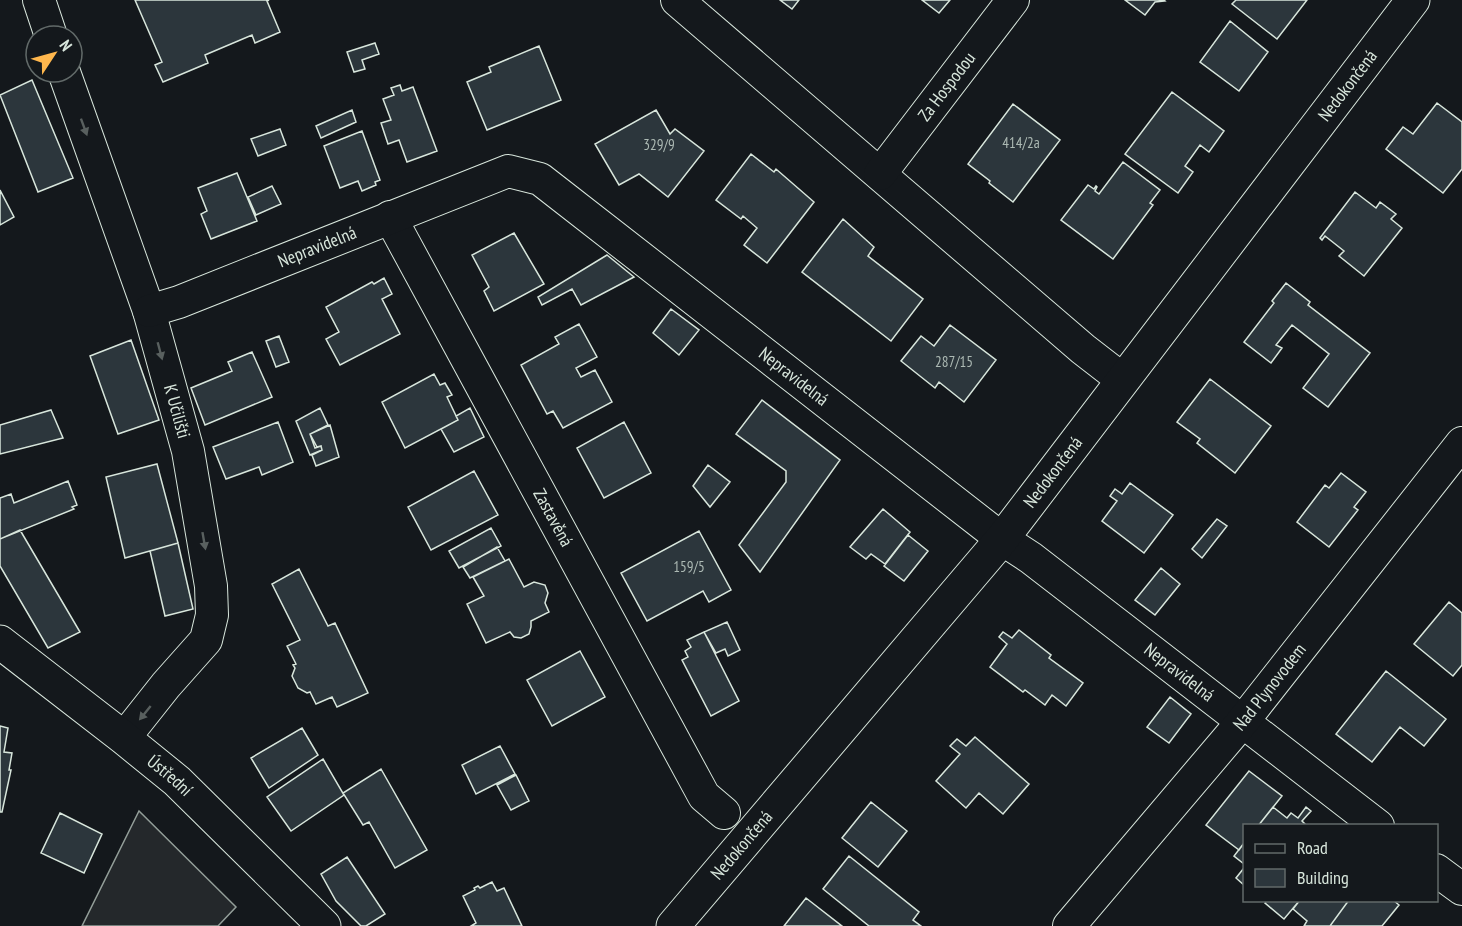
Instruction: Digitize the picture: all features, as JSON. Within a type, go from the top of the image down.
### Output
[{"type":"street","points":[[39,0],[47,24]]},
{"type":"street","points":[[677,0],[1083,349],[1123,380]]},
{"type":"street","name":"Za Hospodou","points":[[880,174],[1013,0]]},
{"type":"street","name":"Nedokončená","points":[[673,926],[1002,539],[1413,0]]},
{"type":"street","name":"K Učilišti","points":[[68,84],[149,311],[188,451],[212,586],[212,615],[206,640],[124,738]]},
{"type":"street","name":"Nepravidelná","points":[[149,311],[179,302],[508,171],[540,179],[1002,539],[1040,565],[1377,824]]},
{"type":"street","name":"Zastavěná","points":[[390,217],[704,796],[724,813]]},
{"type":"street","name":"Nad Plynovodem","points":[[1070,926],[1243,722],[1462,443]]},
{"type":"street","name":"Ústřední","points":[[0,642],[177,781],[324,926]]},
{"type":"street","points":[[1438,871],[1462,890]]},
{"type":"shaded area","points":[[139,811],[236,907],[218,926],[82,926]]},
{"type":"building","points":[[135,0],[269,0],[267,1],[280,32],[255,43],[252,35],[205,55],[208,63],[163,82],[155,65],[162,62]]},
{"type":"building","points":[[780,0],[799,0],[792,9]]},
{"type":"building","points":[[922,0],[950,0],[939,13]]},
{"type":"building","points":[[1125,0],[1165,1],[1155,2],[1145,15]]},
{"type":"building","points":[[1236,0],[1307,0],[1277,39],[1232,4]]},
{"type":"building","points":[[1230,21],[1268,52],[1239,91],[1200,62]]},
{"type":"building","points":[[375,43],[379,54],[362,60],[365,69],[354,72],[347,52]]},
{"type":"building","points":[[539,46],[561,100],[487,130],[467,82],[491,72],[489,67]]},
{"type":"building","points":[[24,84],[34,84],[73,178],[38,192],[0,95]]},
{"type":"building","points":[[400,85],[402,91],[413,87],[437,151],[407,162],[399,140],[388,144],[381,123],[391,120],[383,99],[394,95],[391,88]]},
{"type":"building","points":[[1172,92],[1224,131],[1209,152],[1200,145],[1185,166],[1193,172],[1178,193],[1125,154]]},
{"type":"building","points":[[1437,103],[1462,122],[1462,169],[1443,193],[1386,149],[1403,127],[1413,134]]},
{"type":"building","points":[[1013,104],[1060,140],[1013,202],[968,164]]},
{"type":"building","points":[[352,110],[356,122],[321,138],[316,126]]},
{"type":"building","points":[[656,110],[670,134],[675,129],[704,151],[668,197],[639,174],[619,185],[595,144]]},
{"type":"building","points":[[280,129],[286,145],[258,156],[251,139]]},
{"type":"building","points":[[362,131],[380,180],[375,182],[376,185],[362,191],[358,181],[340,188],[324,146]]},
{"type":"building","points":[[751,154],[774,172],[776,169],[814,202],[767,263],[744,245],[757,228],[743,216],[741,219],[716,200]]},
{"type":"building","points":[[1123,162],[1160,190],[1150,203],[1153,205],[1113,259],[1061,220],[1088,185],[1094,189],[1096,186],[1095,191],[1099,194]]},
{"type":"building","points":[[237,173],[257,221],[211,239],[201,214],[207,211],[198,188]]},
{"type":"building","points":[[272,186],[281,204],[256,215],[248,197]]},
{"type":"building","points":[[0,190],[14,217],[0,225]]},
{"type":"building","points":[[1355,192],[1376,208],[1380,202],[1396,214],[1391,219],[1402,228],[1364,276],[1339,256],[1344,251],[1325,236],[1322,240],[1320,238]]},
{"type":"building","points":[[843,219],[874,247],[868,256],[923,299],[891,341],[802,272]]},
{"type":"building","points":[[514,233],[544,284],[494,311],[484,291],[489,287],[472,255]]},
{"type":"building","points":[[607,255],[634,277],[581,305],[572,289],[542,305],[538,297]]},
{"type":"building","points":[[384,278],[392,294],[382,299],[400,334],[340,365],[326,339],[339,332],[326,307]]},
{"type":"building","points":[[1286,283],[1310,302],[1308,305],[1370,353],[1328,407],[1303,388],[1329,354],[1292,325],[1276,345],[1282,348],[1271,363],[1244,342],[1274,303],[1272,301]]},
{"type":"building","points":[[671,309],[699,330],[679,355],[653,333]]},
{"type":"building","points":[[579,324],[597,357],[576,368],[581,377],[595,370],[612,402],[563,428],[553,411],[547,414],[521,365],[559,344],[555,337]]},
{"type":"building","points":[[950,325],[996,360],[964,402],[939,382],[935,388],[901,361],[921,336],[934,346]]},
{"type":"building","points":[[279,336],[289,362],[276,367],[266,341]]},
{"type":"building","points":[[131,340],[159,420],[118,434],[90,356]]},
{"type":"building","points":[[252,352],[272,397],[205,425],[191,388],[232,371],[228,362]]},
{"type":"building","points":[[434,374],[440,385],[445,383],[452,395],[447,397],[458,420],[405,448],[382,402]]},
{"type":"building","points":[[1210,379],[1271,426],[1235,473],[1197,443],[1200,439],[1177,422]]},
{"type":"building","points":[[762,400],[840,460],[760,572],[739,545],[786,482],[786,471],[736,434]]},
{"type":"building","points":[[320,408],[328,425],[310,434],[315,448],[321,446],[322,450],[310,455],[296,421]]},
{"type":"building","points":[[470,408],[484,437],[454,452],[441,429],[458,420],[456,416]]},
{"type":"building","points":[[51,410],[63,438],[0,454],[0,425]]},
{"type":"building","points":[[278,422],[293,462],[262,475],[259,467],[226,479],[213,447]]},
{"type":"building","points":[[624,422],[651,473],[604,498],[577,448]]},
{"type":"building","points":[[330,425],[339,457],[316,466],[312,455],[322,450],[321,446],[317,447],[310,434]]},
{"type":"building","points":[[157,464],[178,543],[125,558],[106,477]]},
{"type":"building","points":[[708,465],[730,482],[710,507],[693,486]]},
{"type":"building","points":[[474,471],[498,515],[431,550],[408,507]]},
{"type":"building","points":[[1341,473],[1366,492],[1354,507],[1358,510],[1329,547],[1297,522],[1325,485],[1329,488]]},
{"type":"building","points":[[68,481],[77,505],[72,507],[74,509],[0,539],[0,498],[11,494],[14,503]]},
{"type":"building","points":[[1130,483],[1173,515],[1144,553],[1102,521],[1117,501],[1110,496],[1115,489],[1122,494]]},
{"type":"building","points":[[883,509],[910,532],[885,564],[871,554],[866,559],[850,547]]},
{"type":"building","points":[[1217,519],[1227,526],[1202,558],[1192,549]]},
{"type":"building","points":[[491,528],[501,546],[459,568],[449,551]]},
{"type":"building","points":[[20,530],[80,632],[48,648],[0,566],[0,539]]},
{"type":"building","points":[[699,531],[731,590],[709,602],[703,591],[647,621],[621,573]]},
{"type":"building","points":[[908,535],[928,551],[904,581],[884,566]]},
{"type":"building","points":[[178,543],[193,609],[165,616],[150,551]]},
{"type":"building","points":[[497,547],[505,561],[470,578],[463,567]]},
{"type":"building","points":[[509,559],[524,587],[534,582],[545,585],[548,593],[545,603],[549,612],[531,621],[529,634],[521,638],[514,637],[510,632],[486,643],[467,604],[484,596],[473,577]]},
{"type":"building","points":[[1161,568],[1180,584],[1155,615],[1135,600]]},
{"type":"building","points":[[299,569],[328,626],[335,623],[368,693],[337,707],[332,697],[316,704],[310,692],[307,693],[298,688],[292,676],[295,668],[293,665],[296,664],[287,646],[300,640],[272,584]]},
{"type":"building","points":[[1449,602],[1462,613],[1462,665],[1453,676],[1414,644]]},
{"type":"building","points":[[727,622],[740,650],[728,656],[725,649],[716,653],[704,632]]},
{"type":"building","points":[[1019,630],[1051,655],[1049,658],[1083,683],[1066,706],[1052,695],[1045,705],[1025,690],[1023,692],[990,667],[1007,644],[999,637],[1003,632],[1012,638]]},
{"type":"building","points":[[704,632],[739,701],[711,716],[682,660],[688,657],[685,651],[691,647],[687,640]]},
{"type":"building","points":[[580,651],[605,697],[552,726],[527,680]]},
{"type":"building","points":[[1386,671],[1446,719],[1424,746],[1400,727],[1372,762],[1336,734]]},
{"type":"building","points":[[1170,697],[1191,714],[1169,743],[1147,727]]},
{"type":"building","points":[[0,726],[8,728],[4,752],[12,753],[9,770],[11,770],[2,812],[0,812]]},
{"type":"building","points":[[302,728],[318,755],[269,788],[251,758]]},
{"type":"building","points":[[975,737],[1029,784],[1003,814],[979,793],[966,808],[936,781],[960,754],[950,746],[957,739],[966,746]]},
{"type":"building","points":[[500,746],[515,774],[476,794],[462,765]]},
{"type":"building","points":[[323,759],[344,795],[291,831],[267,797]]},
{"type":"building","points":[[381,769],[427,850],[395,868],[369,822],[363,825],[343,793]]},
{"type":"building","points":[[1249,771],[1282,796],[1260,824],[1243,824],[1243,844],[1239,850],[1206,825]]},
{"type":"building","points":[[516,775],[529,801],[511,810],[497,785]]},
{"type":"building","points":[[871,802],[907,831],[878,867],[842,838]]},
{"type":"building","points":[[1273,807],[1287,818],[1291,813],[1298,818],[1306,807],[1311,811],[1302,821],[1305,824],[1260,824]]},
{"type":"building","points":[[60,813],[102,834],[84,873],[41,853]]},
{"type":"building","points":[[1243,844],[1243,863],[1234,856]]},
{"type":"building","points":[[849,856],[919,912],[913,920],[921,926],[869,926],[823,889]]},
{"type":"building","points":[[347,857],[385,914],[366,926],[361,926],[336,901],[321,874]]},
{"type":"building","points":[[1243,869],[1243,884],[1236,878]]},
{"type":"building","points":[[492,882],[497,891],[504,888],[522,926],[471,926],[476,923],[463,896],[478,886],[480,888]]},
{"type":"building","points":[[806,898],[842,926],[784,926]]},
{"type":"building","points":[[1266,902],[1298,902],[1284,919]]},
{"type":"building","points":[[1298,902],[1348,902],[1330,926],[1304,926],[1307,921],[1293,909]]},
{"type":"building","points":[[1348,902],[1395,902],[1399,905],[1382,926],[1330,926]]}]
